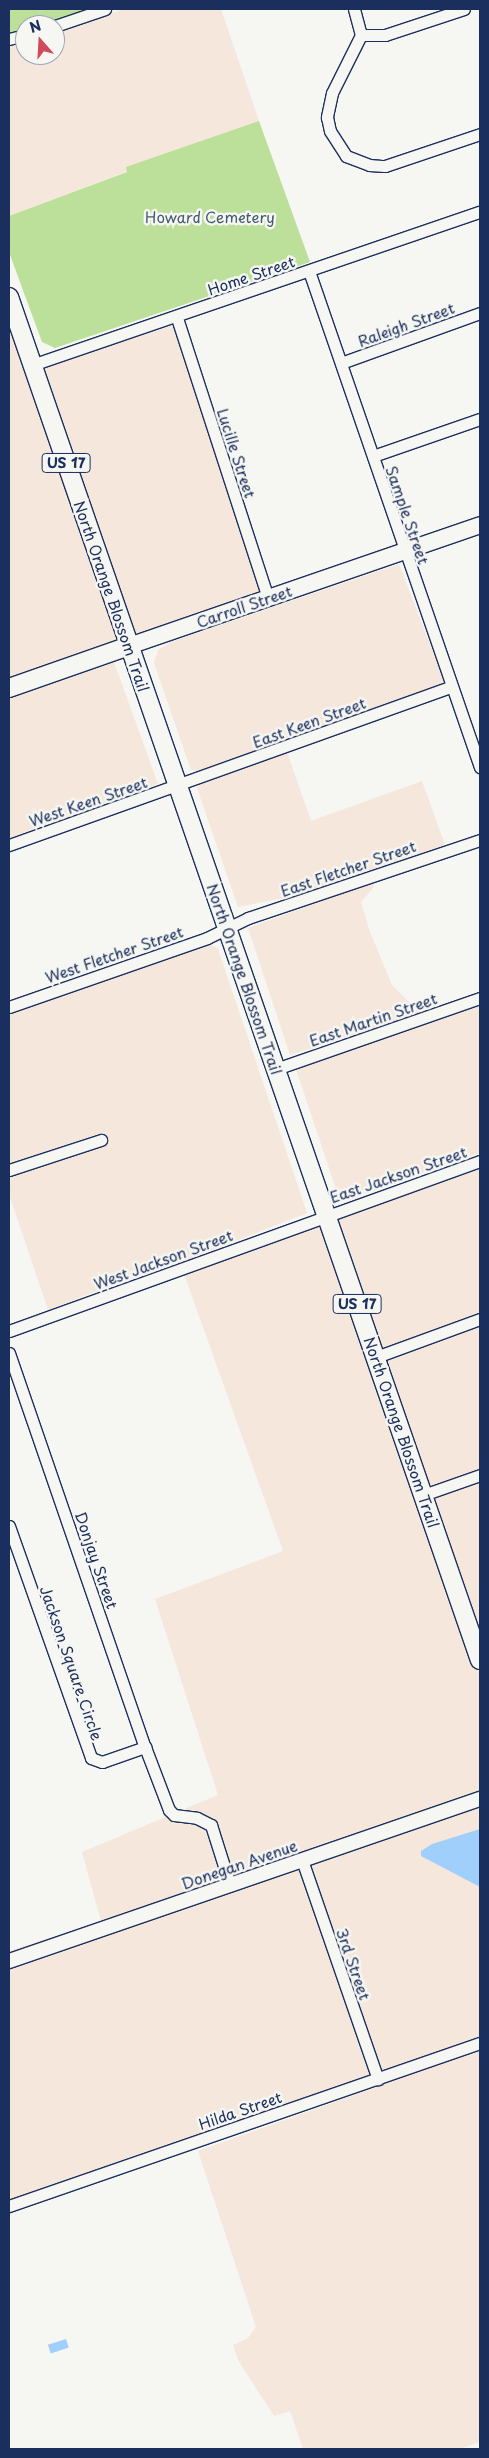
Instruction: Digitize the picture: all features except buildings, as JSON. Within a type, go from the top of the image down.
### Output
[{"type":"main road","name":"North Orange Blossom Trail","points":[[9,302],[228,928],[480,1660]]},
{"type":"main road","name":"Carroll Street","points":[[9,688],[480,525]]},
{"type":"street","points":[[65,23],[105,9]]},
{"type":"street","points":[[354,9],[361,35],[332,93],[327,117],[330,131],[346,156],[369,166],[386,166],[480,134]]},
{"type":"street","points":[[361,35],[385,35],[464,9]]},
{"type":"street","name":"Home Street","points":[[32,364],[177,318],[480,212]]},
{"type":"street","name":"Sample Street","points":[[309,271],[480,767]]},
{"type":"street","name":"Raleigh Street","points":[[341,363],[480,313]]},
{"type":"street","name":"Lucille Street","points":[[177,318],[268,598]]},
{"type":"street","points":[[373,456],[480,419]]},
{"type":"street","name":"East Keen Street","points":[[178,785],[452,687]]},
{"type":"street","name":"West Keen Street","points":[[9,845],[178,785]]},
{"type":"street","name":"East Fletcher Street","points":[[228,928],[248,918],[480,840]]},
{"type":"street","name":"West Fletcher Street","points":[[9,1007],[228,928]]},
{"type":"street","name":"East Martin Street","points":[[276,1069],[480,998]]},
{"type":"street","points":[[9,1170],[101,1140]]},
{"type":"street","name":"East Jackson Street","points":[[327,1215],[480,1161]]},
{"type":"street","name":"West Jackson Street","points":[[9,1331],[327,1215]]},
{"type":"street","points":[[376,1357],[480,1319]]},
{"type":"street","name":"Donjay Street","points":[[9,1353],[14,1385],[145,1747]]},
{"type":"street","points":[[423,1495],[480,1475]]},
{"type":"street","name":"Jackson Square Circle","points":[[9,1526],[92,1758],[102,1762],[145,1747]]},
{"type":"street","points":[[145,1747],[169,1810],[174,1815],[197,1818],[210,1825],[230,1885]]},
{"type":"street","name":"Donegan Avenue","points":[[9,1961],[480,1799]]},
{"type":"street","name":"3rd Street","points":[[302,1860],[378,2079]]},
{"type":"street","name":"Hilda Street","points":[[9,2206],[480,2044]]},
{"type":"shaded area","points":[[124,9],[221,9],[259,121],[127,167],[128,171],[9,216],[9,45],[15,44],[15,65],[65,65],[65,29]]},
{"type":"shaded area","points":[[9,313],[122,642],[9,682]]},
{"type":"shaded area","points":[[174,325],[261,594],[126,638],[39,369]]},
{"type":"shaded area","points":[[399,564],[445,683],[198,771],[191,770],[154,663],[158,650],[171,642]]},
{"type":"shaded area","points":[[114,662],[158,784],[9,838],[9,697]]},
{"type":"shaded area","points":[[287,752],[311,821],[422,781],[445,845],[294,896],[238,907],[197,788],[202,782]]},
{"type":"shaded area","points":[[373,882],[374,887],[361,902],[370,932],[392,985],[420,1013],[290,1055],[248,928]]},
{"type":"shaded area","points":[[208,943],[218,949],[307,1213],[180,1263],[178,1260],[48,1310],[9,1194],[9,1176],[107,1144],[104,1133],[9,1164],[9,1013]]},
{"type":"shaded area","points":[[480,1005],[480,1153],[340,1201],[296,1069]]},
{"type":"shaded area","points":[[480,1167],[480,1313],[379,1350],[333,1219]]},
{"type":"shaded area","points":[[324,1222],[480,1675],[480,1793],[233,1878],[213,1821],[196,1812],[193,1822],[206,1829],[223,1881],[9,1955],[9,1951],[101,1921],[82,1852],[218,1795],[155,1599],[283,1551],[184,1274]]},
{"type":"shaded area","points":[[480,1325],[480,1469],[426,1487],[382,1361]]},
{"type":"shaded area","points":[[480,1481],[480,1644],[430,1498]]},
{"type":"shaded area","points":[[480,1805],[480,2037],[381,2072],[309,1864]]},
{"type":"shaded area","points":[[299,1867],[371,2075],[9,2200],[9,1967]]},
{"type":"shaded area","points":[[480,2050],[480,2442],[460,2449],[303,2449],[290,2411],[274,2416],[238,2360],[233,2345],[248,2338],[256,2327],[198,2151]]},
{"type":"green space","points":[[9,9],[87,9],[65,16],[15,15],[15,32],[9,33]]},
{"type":"green space","name":"Howard Cemetery","points":[[259,121],[310,262],[55,348],[42,342],[9,252],[9,216],[127,172],[126,167]]},
{"type":"water","points":[[480,1829],[480,1887],[421,1856],[421,1851],[432,1844]]},
{"type":"water","points":[[66,2339],[69,2348],[51,2353],[48,2345]]}]
